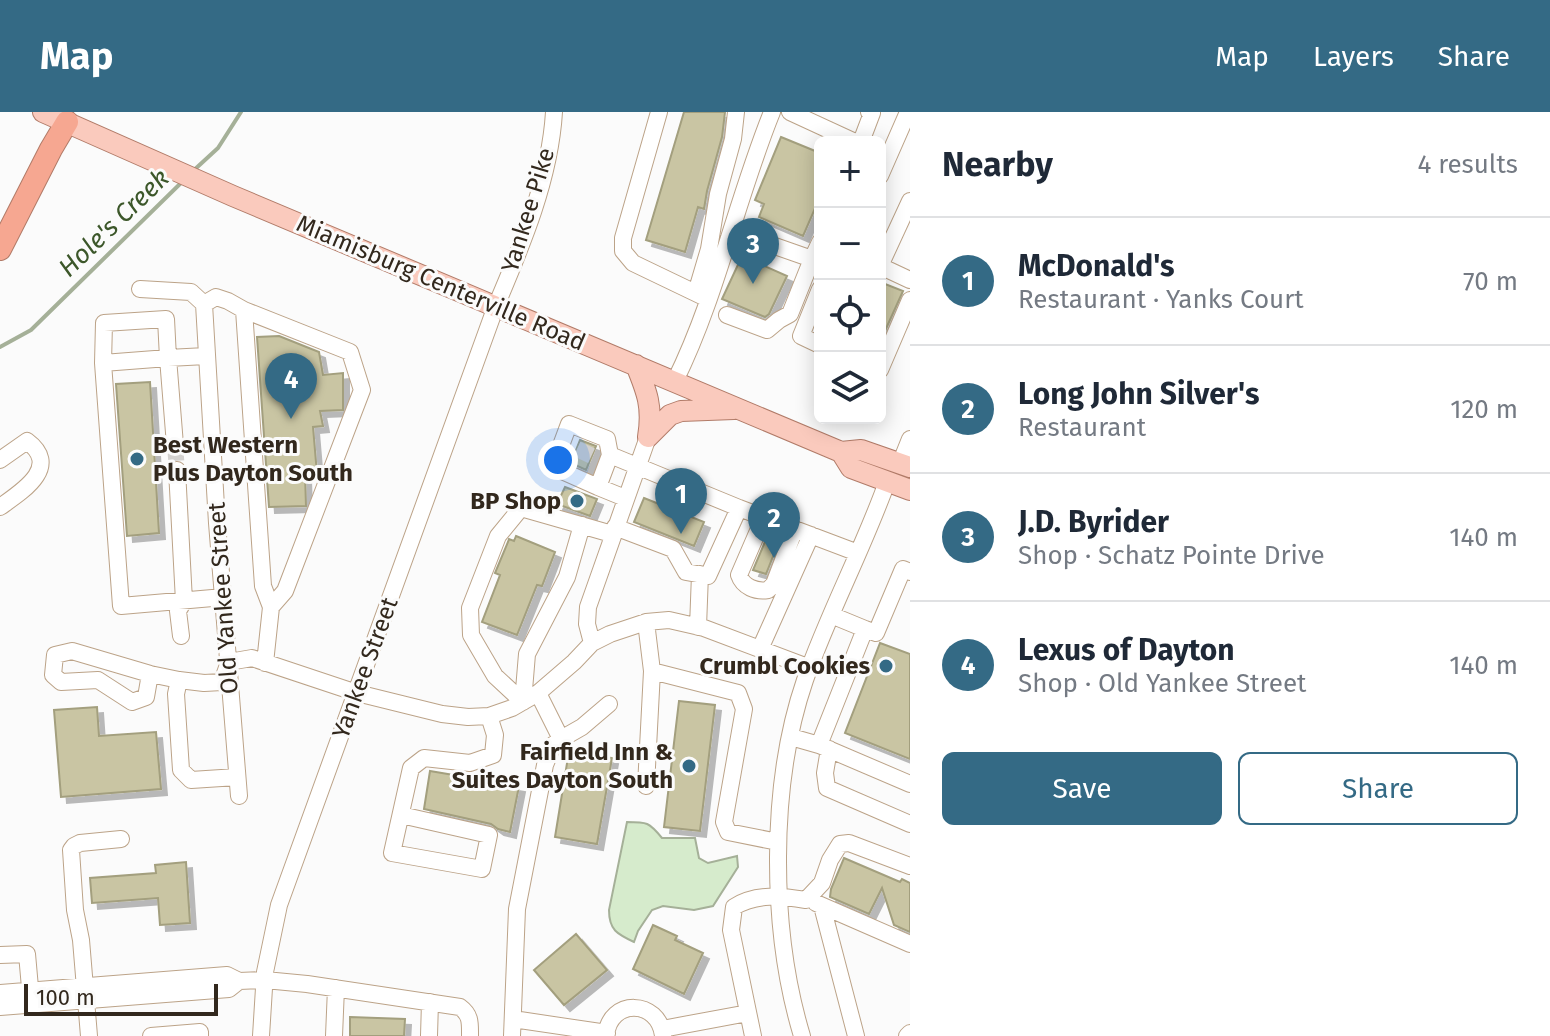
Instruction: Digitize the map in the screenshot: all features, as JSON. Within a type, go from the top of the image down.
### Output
[{"type":"highway","points":[[0,249],[67,122]]},
{"type":"main road","name":"Miamisburg Centerville Road","points":[[43,112],[233,196],[739,408],[842,455],[851,468],[910,490]]},
{"type":"main road","points":[[636,365],[649,398],[651,418],[648,437]]},
{"type":"main road","points":[[648,437],[670,415],[681,411],[739,408]]},
{"type":"main road","name":"Miamisburg Centerville Road","points":[[842,455],[861,450],[907,470]]},
{"type":"main road","points":[[887,482],[892,477],[903,477],[907,470]]},
{"type":"street","name":"Yankee Pike","points":[[496,306],[539,191],[554,112]]},
{"type":"street","points":[[659,112],[623,238],[623,251],[633,263],[702,296]]},
{"type":"street","points":[[675,381],[689,354],[736,112]]},
{"type":"street","points":[[790,112],[844,136]]},
{"type":"street","points":[[861,136],[871,112]]},
{"type":"street","points":[[886,162],[908,112]]},
{"type":"street","points":[[702,296],[733,226],[771,114]]},
{"type":"street","points":[[886,253],[910,201]]},
{"type":"street","points":[[733,226],[812,259]]},
{"type":"street","points":[[727,315],[767,330],[790,314],[814,255]]},
{"type":"street","points":[[886,269],[910,280]]},
{"type":"street","points":[[140,289],[191,292],[204,304],[216,297],[350,352],[362,390],[285,591],[271,607]]},
{"type":"street","points":[[886,356],[910,300]]},
{"type":"street","name":"Old Yankee Street","points":[[204,304],[239,796]]},
{"type":"street","points":[[814,304],[801,336],[814,342]]},
{"type":"street","name":"Yankee Street","points":[[261,1036],[265,980],[279,905],[496,306]]},
{"type":"street","points":[[244,310],[263,586],[271,607],[265,663]]},
{"type":"street","points":[[175,445],[166,319],[104,323],[103,363],[121,606],[224,597]]},
{"type":"street","points":[[103,363],[206,356]]},
{"type":"street","points":[[592,643],[587,624],[588,607],[648,437]]},
{"type":"street","points":[[907,470],[910,439]]},
{"type":"street","points":[[0,460],[27,441],[36,447],[40,463],[32,483],[0,507]]},
{"type":"street","points":[[590,453],[598,487]]},
{"type":"street","points":[[625,498],[553,467],[590,453],[638,466],[858,553]]},
{"type":"street","points":[[177,470],[184,601],[178,611],[181,636]]},
{"type":"street","points":[[802,1036],[788,978],[779,896],[778,842],[783,784],[804,682],[887,482]]},
{"type":"street","points":[[523,702],[495,676],[471,635],[470,608],[498,536],[521,508],[582,525],[614,530],[673,549],[686,572],[708,576],[739,508]]},
{"type":"street","points":[[764,517],[739,575],[744,584],[755,590],[764,591],[774,584],[803,532]]},
{"type":"street","points":[[523,702],[527,654],[567,577],[582,525]]},
{"type":"street","points":[[760,649],[803,532]]},
{"type":"street","points":[[831,615],[876,633],[903,569],[910,572]]},
{"type":"street","points":[[698,627],[700,574]]},
{"type":"street","points":[[150,674],[146,697],[132,702],[98,680],[61,682],[53,675],[55,655],[72,651],[150,674],[204,683],[222,682],[229,662],[252,658],[357,693],[442,714],[489,716],[512,708],[538,693],[592,643],[646,622],[669,620],[698,627],[810,668]]},
{"type":"street","points":[[646,622],[652,671],[646,786]]},
{"type":"street","points":[[865,629],[824,747],[827,788],[910,824]]},
{"type":"street","points":[[98,680],[103,661]]},
{"type":"street","points":[[652,671],[738,693],[744,709],[724,822],[728,832],[778,842]]},
{"type":"street","points":[[179,680],[176,694],[181,770],[191,780],[237,777]]},
{"type":"street","points":[[538,693],[561,739]]},
{"type":"street","points":[[609,704],[582,727],[553,745],[545,765],[517,909],[513,1028],[606,1034],[614,1015],[630,1008],[650,1012],[657,1018],[662,1032],[748,1013]]},
{"type":"street","points":[[401,815],[489,835],[482,869],[392,853],[411,768],[424,758],[470,763],[493,755],[495,735],[489,716]]},
{"type":"street","points":[[791,737],[824,747],[910,784]]},
{"type":"street","points":[[89,1036],[71,850],[80,843],[121,839]]},
{"type":"street","points":[[856,1036],[814,903],[830,860],[840,844],[849,843],[910,866]]},
{"type":"street","points":[[753,1036],[731,930],[734,907],[748,900],[779,896],[814,903],[910,944]]},
{"type":"street","points":[[0,955],[27,954],[31,998]]},
{"type":"street","points":[[0,1007],[31,998],[227,975],[239,981],[265,980],[336,988],[460,1007],[467,1012],[470,1036]]},
{"type":"street","points":[[334,1036],[336,988]]},
{"type":"street","points":[[0,993],[31,998]]},
{"type":"street","points":[[429,1036],[430,1002]]},
{"type":"street","points":[[151,1036],[200,1032],[200,1036]]},
{"type":"shaded area","points":[[627,822],[647,824],[662,838],[695,838],[699,858],[708,863],[737,856],[738,867],[713,906],[694,910],[663,906],[652,910],[634,942],[615,930],[609,910]]},
{"type":"building","points":[[684,112],[725,112],[704,209],[698,207],[685,252],[646,240]]},
{"type":"building","points":[[781,137],[814,151],[814,211],[803,236],[759,217],[764,204],[755,200]]},
{"type":"building","points":[[742,256],[787,276],[765,317],[722,299]]},
{"type":"building","points":[[886,284],[903,291],[886,329]]},
{"type":"building","points":[[279,336],[319,352],[323,375],[343,373],[343,410],[320,411],[323,426],[313,427],[317,474],[305,474],[306,506],[269,507],[257,337]]},
{"type":"building","name":"Best Western Plus Dayton South","points":[[150,382],[159,533],[127,536],[116,384]]},
{"type":"building","points":[[580,440],[596,446],[586,470],[571,463]]},
{"type":"building","name":"BP Shop","points":[[565,487],[597,499],[590,516],[557,504]]},
{"type":"building","points":[[644,498],[704,522],[694,546],[634,522]]},
{"type":"building","points":[[516,536],[555,552],[542,586],[537,585],[517,635],[482,622],[500,575],[495,573],[509,539],[514,541]]},
{"type":"building","points":[[767,537],[779,541],[766,574],[753,570]]},
{"type":"building","points":[[880,643],[910,654],[910,759],[845,733]]},
{"type":"building","name":"Fairfield Inn & Suites Dayton South","points":[[679,701],[715,705],[700,831],[664,827]]},
{"type":"building","points":[[97,707],[99,736],[156,732],[161,789],[61,797],[54,710]]},
{"type":"building","points":[[569,751],[612,758],[597,844],[555,837]]},
{"type":"building","points":[[430,771],[519,786],[510,832],[491,824],[424,809]]},
{"type":"building","points":[[844,858],[900,882],[902,879],[910,883],[910,932],[894,925],[882,888],[869,914],[830,897]]},
{"type":"building","points":[[186,862],[190,923],[160,925],[158,898],[92,903],[90,878],[156,873],[155,865]]},
{"type":"building","points":[[653,925],[703,953],[684,994],[633,969]]},
{"type":"building","points":[[576,934],[607,970],[564,1005],[534,970]]},
{"type":"building","points":[[350,1017],[405,1019],[404,1036],[350,1036]]},
{"type":"waterway","name":"Hole's Creek","points":[[193,171],[218,148],[241,112]]},
{"type":"waterway","name":"Hole's Creek","points":[[0,347],[31,330],[184,180]]},
{"type":"tunnel","points":[[175,445],[177,470]]},
{"type":"tunnel","points":[[577,449],[592,456]]},
{"type":"place","name":"J.D. Byrider","points":[[753,284]]},
{"type":"place","name":"Lexus of Dayton","points":[[291,419]]},
{"type":"place","name":"Best Western Plus Dayton South","points":[[137,459]]},
{"type":"place","name":"BP Shop","points":[[577,501]]},
{"type":"place","name":"McDonald's","points":[[681,534]]},
{"type":"place","name":"Long John Silver's","points":[[774,558]]},
{"type":"place","name":"Crumbl Cookies","points":[[886,666]]},
{"type":"place","name":"Fairfield Inn & Suites Dayton South","points":[[689,766]]}]
